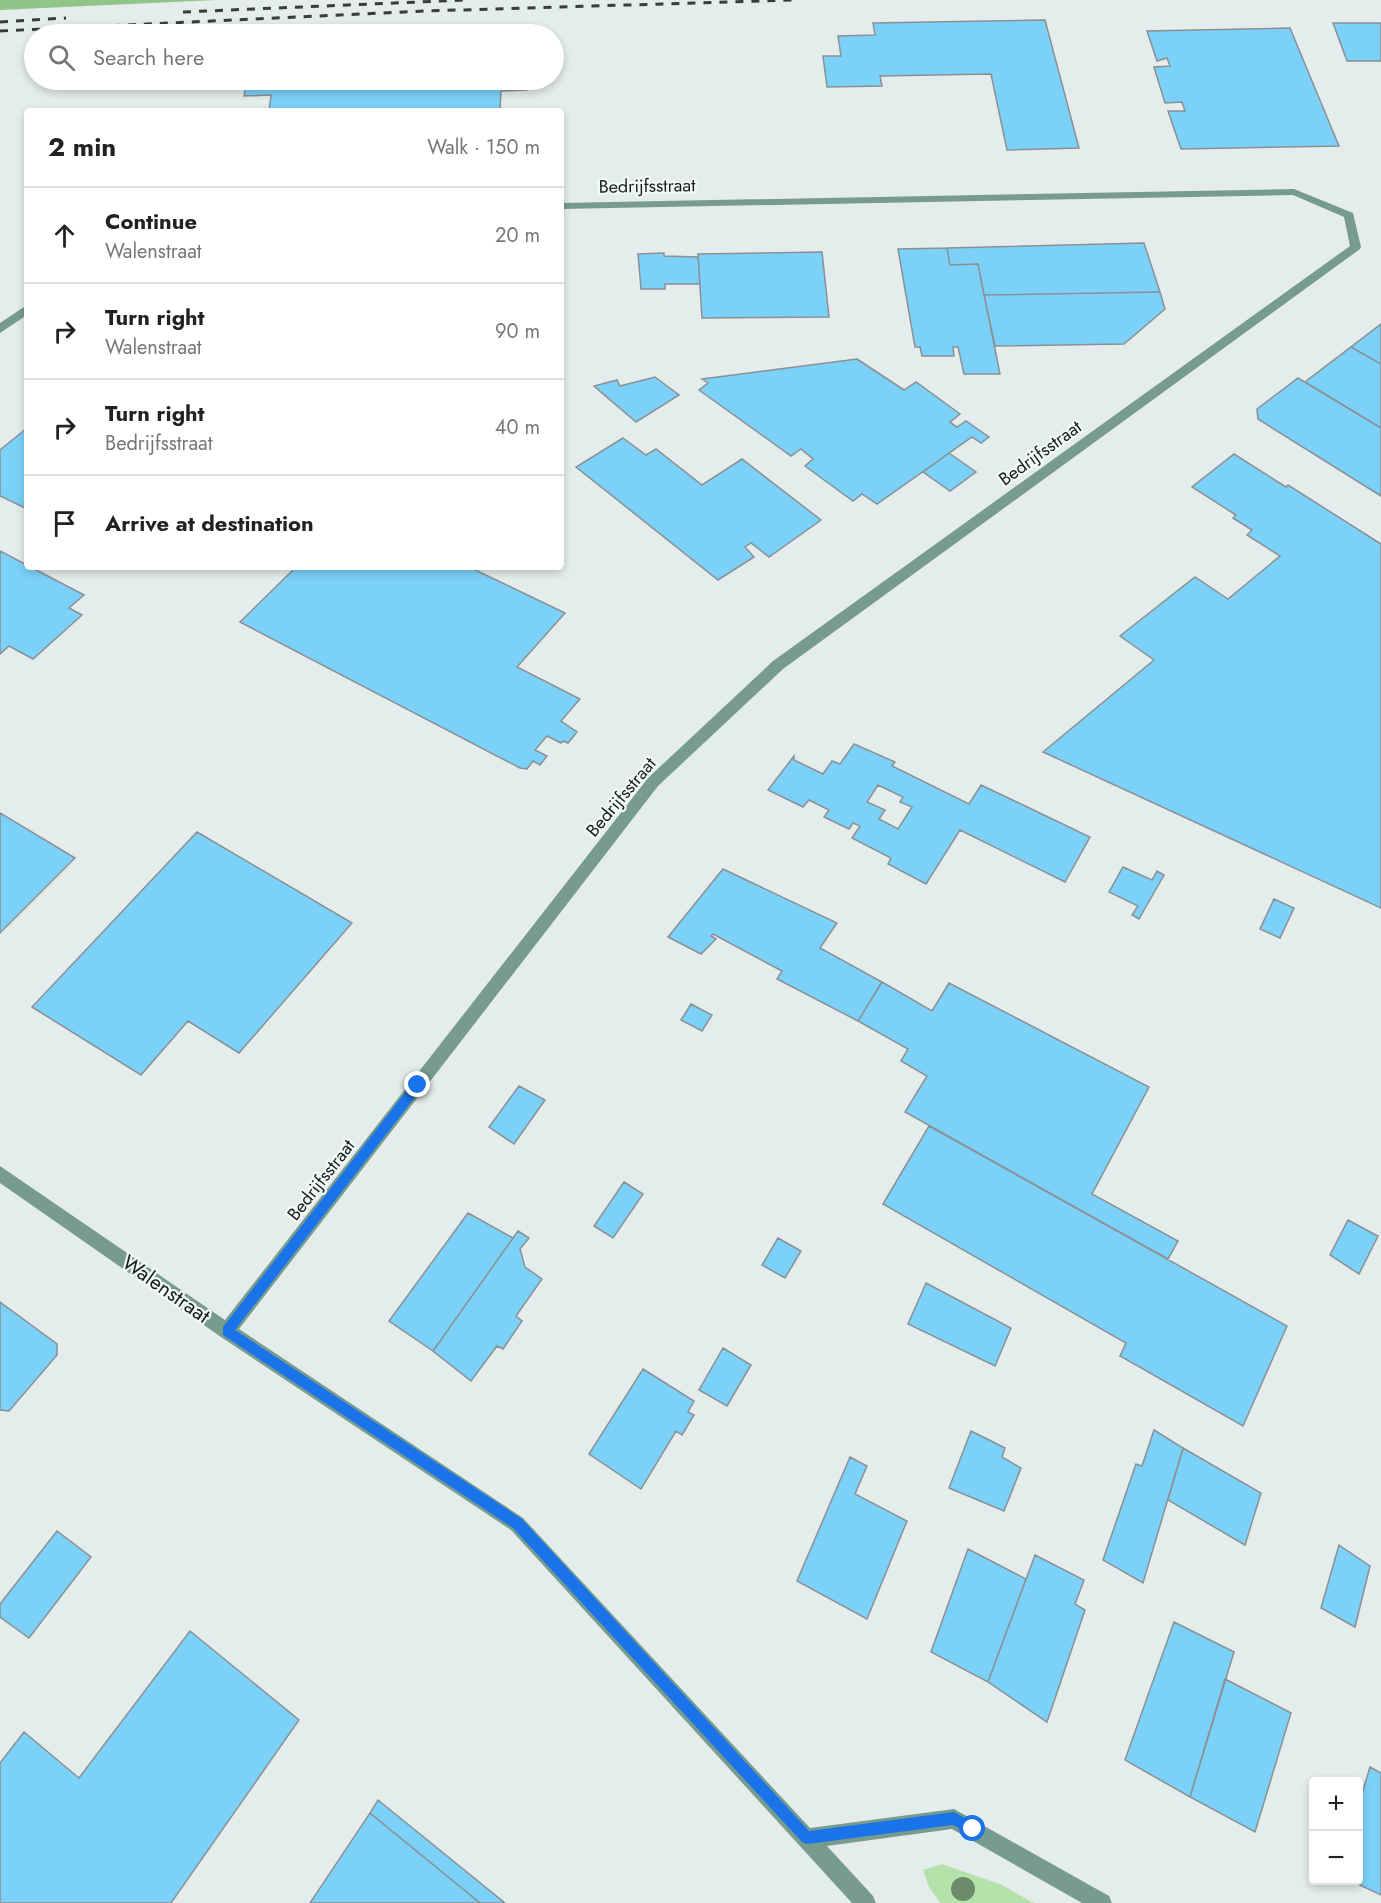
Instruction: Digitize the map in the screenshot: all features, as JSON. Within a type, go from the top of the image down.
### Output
[{"type":"street","name":"Bedrijfsstraat","points":[[227,1331],[653,782],[778,666],[1356,247],[1349,215],[1294,192],[564,206]]},
{"type":"street","points":[[0,329],[24,311]]},
{"type":"street","name":"Walenstraat","points":[[0,1174],[227,1331],[517,1524],[866,1903]]},
{"type":"street","points":[[807,1838],[954,1819],[1102,1903]]},
{"type":"green space","points":[[0,0],[216,0],[0,10]]},
{"type":"green space","points":[[942,1864],[1002,1885],[1034,1903],[940,1903],[929,1887],[923,1870]]},
{"type":"building","points":[[1045,20],[1079,148],[1007,150],[991,74],[880,76],[882,86],[827,87],[823,56],[841,56],[838,36],[875,35],[873,23]]},
{"type":"building","points":[[1333,23],[1381,23],[1381,61],[1347,61]]},
{"type":"building","points":[[1290,28],[1339,146],[1181,149],[1168,111],[1185,111],[1182,102],[1165,103],[1154,67],[1170,66],[1167,58],[1157,61],[1147,31]]},
{"type":"building","points":[[245,90],[527,90],[501,91],[500,108],[269,108],[271,95],[244,96]]},
{"type":"building","points":[[1144,243],[1160,292],[984,295],[978,264],[950,265],[947,248]]},
{"type":"building","points":[[947,248],[950,265],[978,264],[1000,374],[964,374],[958,347],[953,347],[954,356],[922,356],[920,347],[915,347],[898,249]]},
{"type":"building","points":[[822,252],[829,317],[702,318],[698,254]]},
{"type":"building","points":[[664,253],[664,256],[698,257],[700,284],[665,284],[665,289],[641,289],[638,254]]},
{"type":"building","points":[[1160,292],[1165,309],[1124,344],[995,346],[984,295]]},
{"type":"building","points":[[1381,324],[1381,364],[1351,347]]},
{"type":"building","points":[[1351,347],[1381,364],[1381,428],[1305,382]]},
{"type":"building","points":[[857,359],[904,390],[916,382],[960,414],[950,422],[957,427],[966,421],[989,437],[981,443],[972,437],[877,504],[862,494],[853,501],[805,466],[813,459],[801,449],[791,456],[699,390],[708,383],[702,379]]},
{"type":"building","points":[[655,377],[679,395],[636,422],[594,386],[617,380],[620,386]]},
{"type":"building","points":[[1298,378],[1381,428],[1381,496],[1258,419],[1257,409]]},
{"type":"building","points":[[24,430],[24,508],[0,496],[0,450]]},
{"type":"building","points":[[623,438],[646,455],[656,449],[702,485],[742,459],[821,520],[769,557],[751,543],[745,547],[754,557],[718,580],[576,467]]},
{"type":"building","points":[[949,453],[976,472],[950,491],[923,472]]},
{"type":"building","points":[[1234,454],[1381,544],[1381,908],[1043,752],[1154,660],[1120,636],[1195,577],[1228,599],[1280,556],[1247,535],[1252,530],[1233,518],[1236,515],[1192,487]]},
{"type":"building","points":[[0,551],[24,564],[24,570],[36,570],[84,595],[69,608],[82,615],[33,659],[9,646],[0,654]]},
{"type":"building","points":[[293,570],[475,570],[565,613],[517,667],[580,699],[561,721],[577,732],[568,743],[563,741],[561,743],[547,736],[535,750],[547,756],[540,765],[533,761],[527,769],[520,768],[240,622]]},
{"type":"building","points":[[854,744],[895,762],[892,766],[969,804],[981,785],[1090,837],[1065,882],[960,830],[926,884],[888,864],[891,858],[852,838],[860,826],[853,823],[849,829],[824,817],[829,810],[809,800],[803,807],[768,790],[794,756],[794,760],[823,774],[832,761],[840,764]],"holes":[[[878,785],[903,797],[900,802],[912,807],[898,829],[879,819],[885,810],[867,802]]]},
{"type":"building","points":[[0,813],[75,858],[0,933]]},
{"type":"building","points":[[197,832],[352,923],[239,1053],[188,1021],[141,1075],[32,1007]]},
{"type":"building","points":[[1123,867],[1152,880],[1157,871],[1164,875],[1139,919],[1132,915],[1138,906],[1109,892]]},
{"type":"building","points":[[723,869],[837,923],[820,948],[882,982],[858,1021],[777,979],[782,971],[713,934],[711,936],[716,939],[701,954],[668,937]]},
{"type":"building","points":[[1274,899],[1294,908],[1280,938],[1260,929]]},
{"type":"building","points":[[882,982],[932,1011],[949,983],[1149,1087],[1092,1194],[1178,1241],[1168,1259],[905,1112],[927,1076],[901,1061],[908,1049],[858,1021]]},
{"type":"building","points":[[691,1004],[712,1015],[702,1031],[681,1020]]},
{"type":"building","points":[[519,1086],[545,1100],[514,1144],[489,1127]]},
{"type":"building","points":[[929,1126],[1287,1326],[1243,1426],[1120,1356],[1126,1343],[883,1204]]},
{"type":"building","points":[[624,1182],[643,1194],[613,1238],[594,1226]]},
{"type":"building","points":[[468,1213],[513,1238],[433,1351],[389,1321]]},
{"type":"building","points":[[1348,1220],[1378,1236],[1359,1274],[1330,1255]]},
{"type":"building","points":[[518,1231],[529,1238],[520,1249],[525,1267],[542,1279],[516,1316],[522,1321],[503,1349],[497,1346],[471,1381],[433,1351]]},
{"type":"building","points":[[778,1238],[801,1251],[785,1278],[762,1265]]},
{"type":"building","points":[[926,1283],[1011,1328],[995,1366],[908,1324]]},
{"type":"building","points":[[0,1302],[57,1344],[57,1355],[9,1411],[0,1410]]},
{"type":"building","points":[[723,1348],[751,1365],[727,1406],[699,1390]]},
{"type":"building","points":[[643,1369],[694,1401],[688,1412],[694,1415],[682,1435],[676,1431],[641,1489],[589,1454]]},
{"type":"building","points":[[1154,1430],[1183,1448],[1143,1583],[1103,1560],[1136,1464],[1142,1466]]},
{"type":"building","points":[[971,1431],[1005,1448],[1002,1457],[1021,1468],[1004,1511],[949,1488]]},
{"type":"building","points":[[1183,1448],[1261,1493],[1245,1545],[1168,1500]]},
{"type":"building","points":[[850,1457],[867,1466],[855,1494],[907,1521],[867,1619],[797,1581]]},
{"type":"building","points":[[57,1531],[91,1557],[29,1638],[0,1617],[0,1604]]},
{"type":"building","points":[[1339,1545],[1370,1566],[1355,1627],[1321,1608]]},
{"type":"building","points":[[968,1549],[1026,1579],[988,1682],[931,1652]]},
{"type":"building","points":[[1035,1555],[1084,1580],[1075,1604],[1085,1610],[1047,1722],[988,1682]]},
{"type":"building","points":[[1174,1622],[1234,1652],[1190,1797],[1125,1760]]},
{"type":"building","points":[[190,1631],[299,1720],[171,1903],[0,1903],[0,1763],[24,1732],[79,1778]]},
{"type":"building","points":[[1225,1679],[1291,1713],[1255,1832],[1190,1797]]},
{"type":"building","points":[[1370,1767],[1381,1773],[1381,1895],[1360,1885],[1363,1885],[1363,1790]]},
{"type":"building","points":[[378,1800],[505,1903],[480,1903],[370,1813]]},
{"type":"building","points":[[370,1813],[480,1903],[310,1903]]},
{"type":"railway","points":[[183,12],[465,0]]},
{"type":"railway","points":[[149,24],[426,11],[795,0]]},
{"type":"railway","points":[[0,22],[66,18]]},
{"type":"railway","points":[[0,31],[24,30]]},
{"type":"route","points":[[418,1085],[227,1331],[517,1524],[807,1838],[954,1819],[973,1829]]}]
